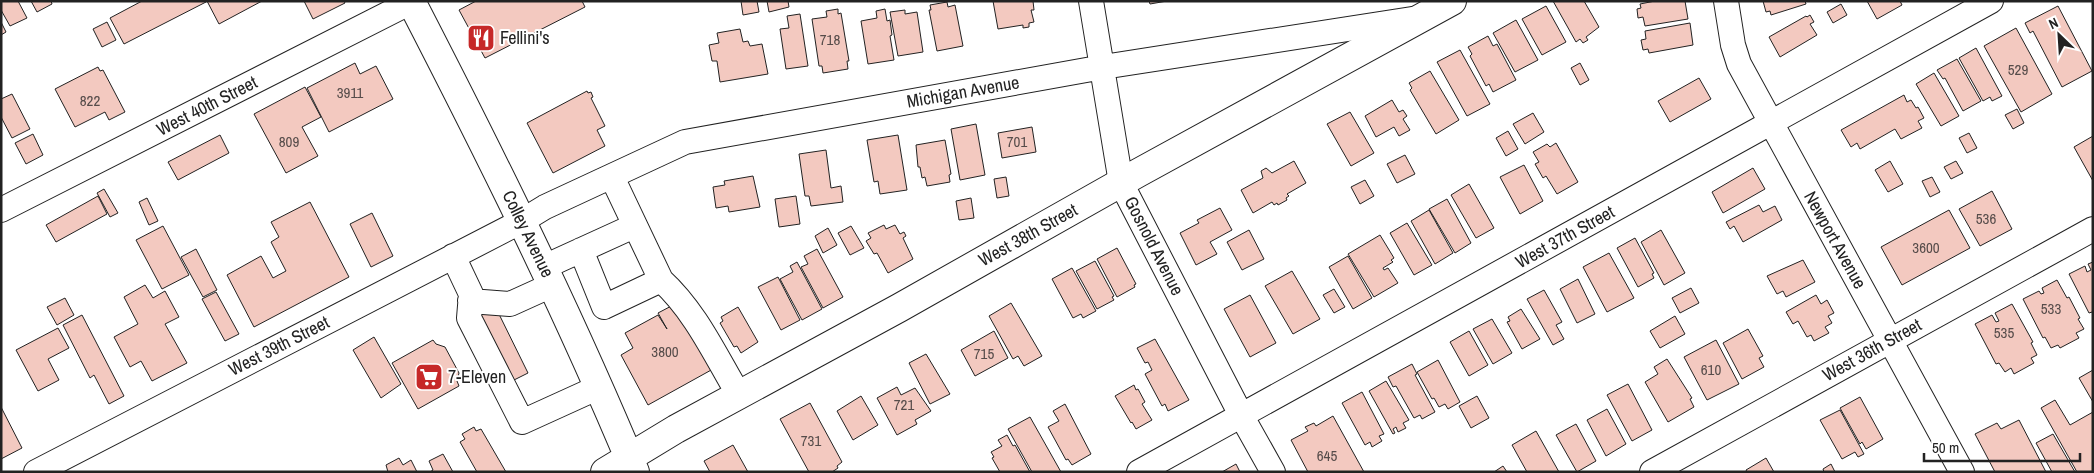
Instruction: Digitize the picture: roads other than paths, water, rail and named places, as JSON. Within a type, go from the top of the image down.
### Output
[{"type":"main road","name":"Colley Avenue","points":[[412,1],[522,221],[599,387],[632,464]]},
{"type":"main road","name":"West 38th Street","points":[[606,472],[632,464],[676,429],[899,308],[1121,183],[1452,1]]},
{"type":"street","name":"West 40th Street","points":[[1,210],[412,1]]},
{"type":"street","name":"Gosnold Avenue","points":[[1091,1],[1121,183],[1241,415],[1273,472]]},
{"type":"street","name":"Newport Avenue","points":[[1726,1],[1733,45],[1739,64],[1962,472]]},
{"type":"street","name":"West 37th Street","points":[[1139,472],[1991,1]]},
{"type":"street","name":"Michigan Avenue","points":[[522,221],[545,207],[685,142],[1103,67],[1421,18]]},
{"type":"street","points":[[612,177],[661,280],[675,293],[693,316],[739,395]]},
{"type":"street","name":"West 39th Street","points":[[36,472],[522,221]]},
{"type":"street","points":[[470,301],[510,304],[582,250],[634,226]]},
{"type":"street","name":"West 36th Street","points":[[1652,472],[2093,229]]},
{"type":"street","points":[[582,250],[604,307],[661,280]]},
{"type":"street","points":[[453,256],[471,294],[469,318],[522,422],[599,387]]},
{"type":"place","name":"Fellini's","points":[[481,38]]},
{"type":"place","name":"7-Eleven","points":[[429,377]]}]
